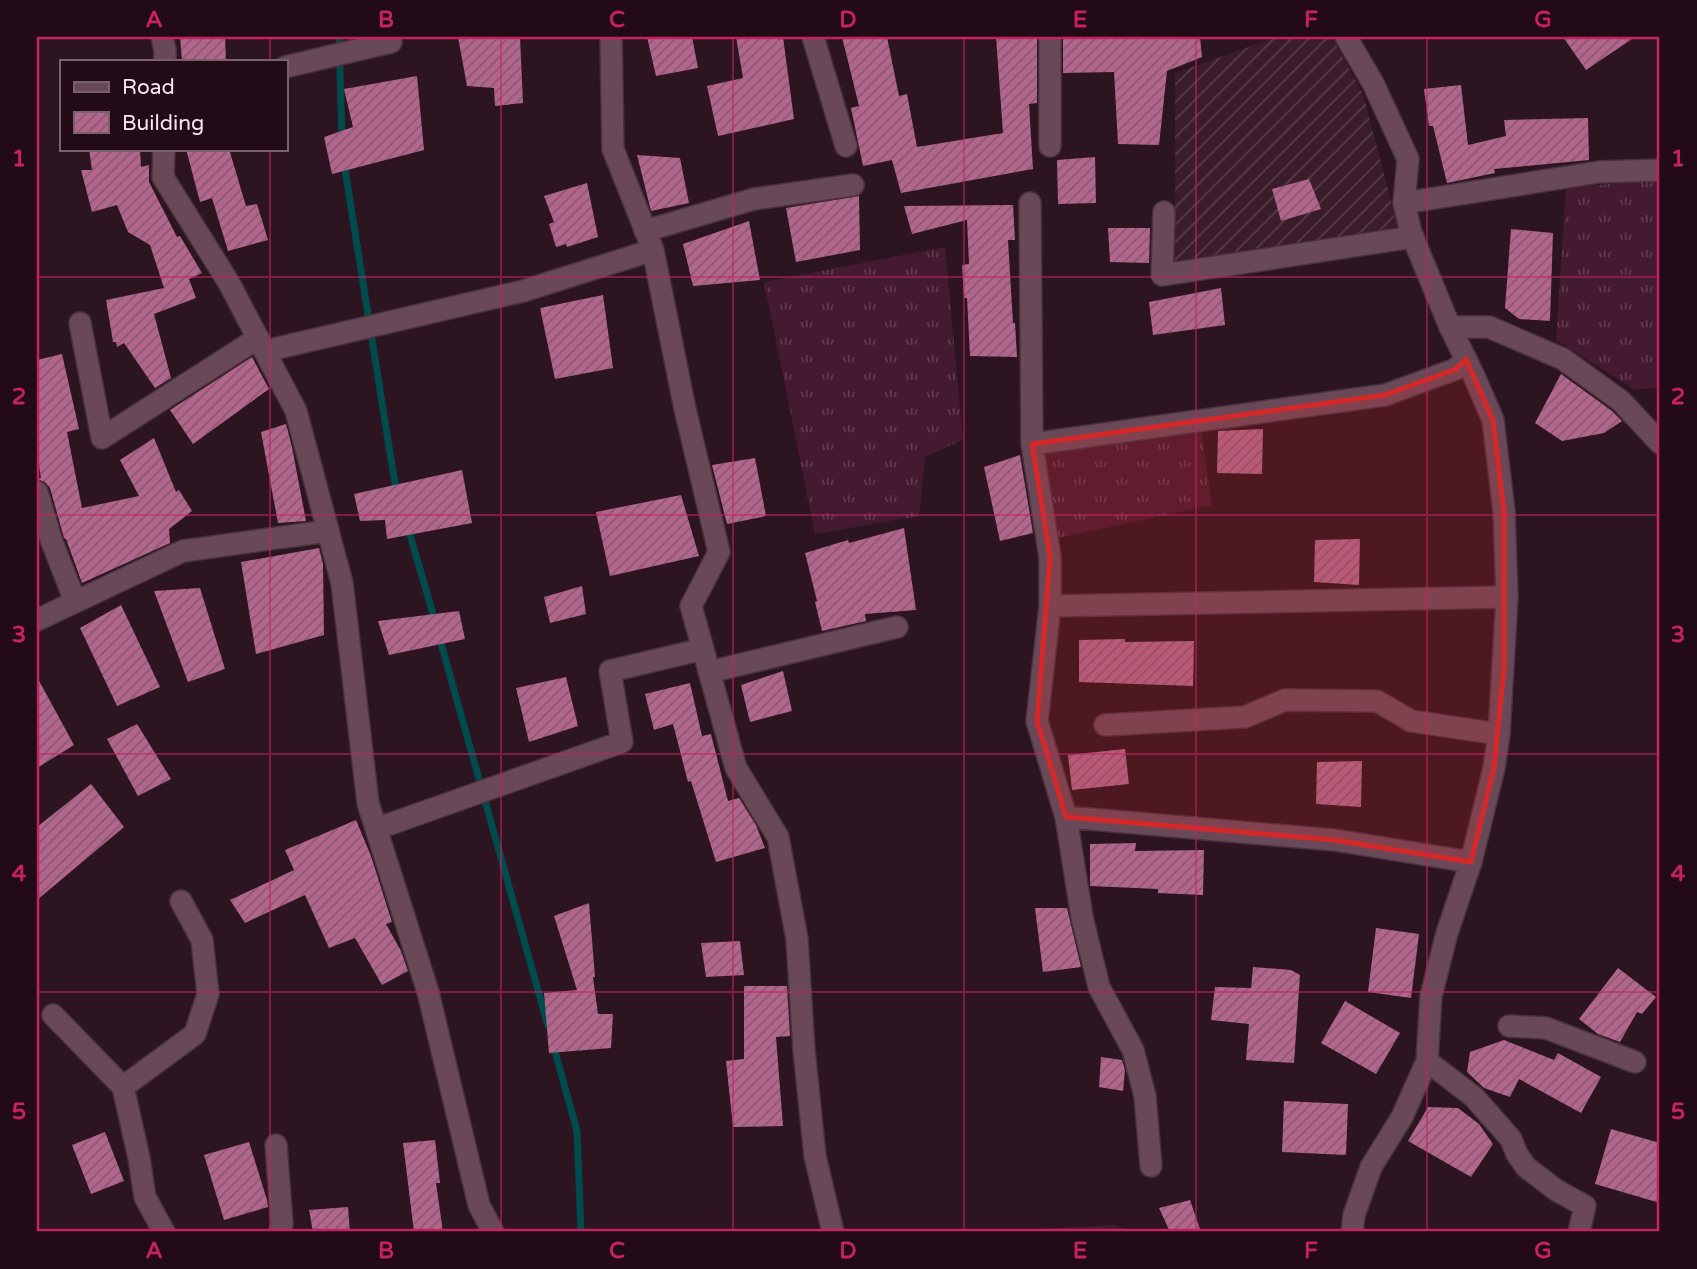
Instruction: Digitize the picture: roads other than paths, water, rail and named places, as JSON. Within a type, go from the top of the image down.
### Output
[{"type":"street","points":[[162,37],[165,60]]},
{"type":"street","points":[[611,37],[613,149],[649,241],[719,552],[691,606],[736,768],[778,837],[797,939],[804,1050],[815,1156],[833,1232]]},
{"type":"street","points":[[813,37],[846,146]]},
{"type":"street","points":[[1050,37],[1050,146]]},
{"type":"street","points":[[1346,37],[1373,83],[1408,159],[1404,203],[1413,237],[1450,327],[1493,420],[1504,511],[1507,597],[1499,734],[1494,768],[1471,862],[1447,933],[1431,996],[1427,1061],[1402,1117],[1371,1167],[1354,1215],[1352,1232]]},
{"type":"street","points":[[287,67],[391,42]]},
{"type":"street","points":[[164,150],[163,177],[229,283],[296,411],[342,583],[368,803],[428,992],[479,1205],[493,1232]]},
{"type":"street","points":[[1404,203],[1599,172],[1660,170]]},
{"type":"street","points":[[80,323],[102,438],[261,344],[523,291],[754,199],[853,185]]},
{"type":"street","points":[[1030,204],[1032,444],[1050,557],[1050,606],[1037,721],[1066,817],[1082,917],[1099,987],[1133,1049],[1145,1097],[1151,1166]]},
{"type":"street","points":[[1164,212],[1162,275],[1413,237]]},
{"type":"street","points":[[1450,327],[1489,327],[1563,359],[1621,401],[1660,443]]},
{"type":"street","points":[[1032,444],[1385,395],[1456,369],[1466,359]]},
{"type":"street","points":[[37,492],[52,542],[75,601]]},
{"type":"street","points":[[37,620],[183,551],[328,531]]},
{"type":"street","points":[[1050,606],[1507,597]]},
{"type":"street","points":[[709,671],[897,627]]},
{"type":"street","points":[[376,829],[622,742],[610,671],[702,649]]},
{"type":"street","points":[[1105,725],[1245,716],[1285,700],[1377,701],[1410,721],[1499,734]]},
{"type":"street","points":[[1066,817],[1334,840],[1471,862]]},
{"type":"street","points":[[124,1087],[195,1034],[208,994],[202,940],[181,901]]},
{"type":"street","points":[[53,1015],[124,1087],[145,1197],[164,1232]]},
{"type":"street","points":[[1509,1026],[1546,1028],[1635,1062]]},
{"type":"street","points":[[1427,1061],[1474,1097],[1511,1139],[1526,1167],[1556,1190],[1585,1206],[1579,1232]]},
{"type":"street","points":[[276,1146],[282,1224],[280,1232]]},
{"type":"waterway","points":[[339,37],[342,138]]},
{"type":"waterway","points":[[344,163],[398,493]]},
{"type":"waterway","points":[[408,528],[435,621]]},
{"type":"waterway","points":[[439,636],[548,1026]]},
{"type":"waterway","points":[[553,1044],[577,1131],[581,1232]]}]
